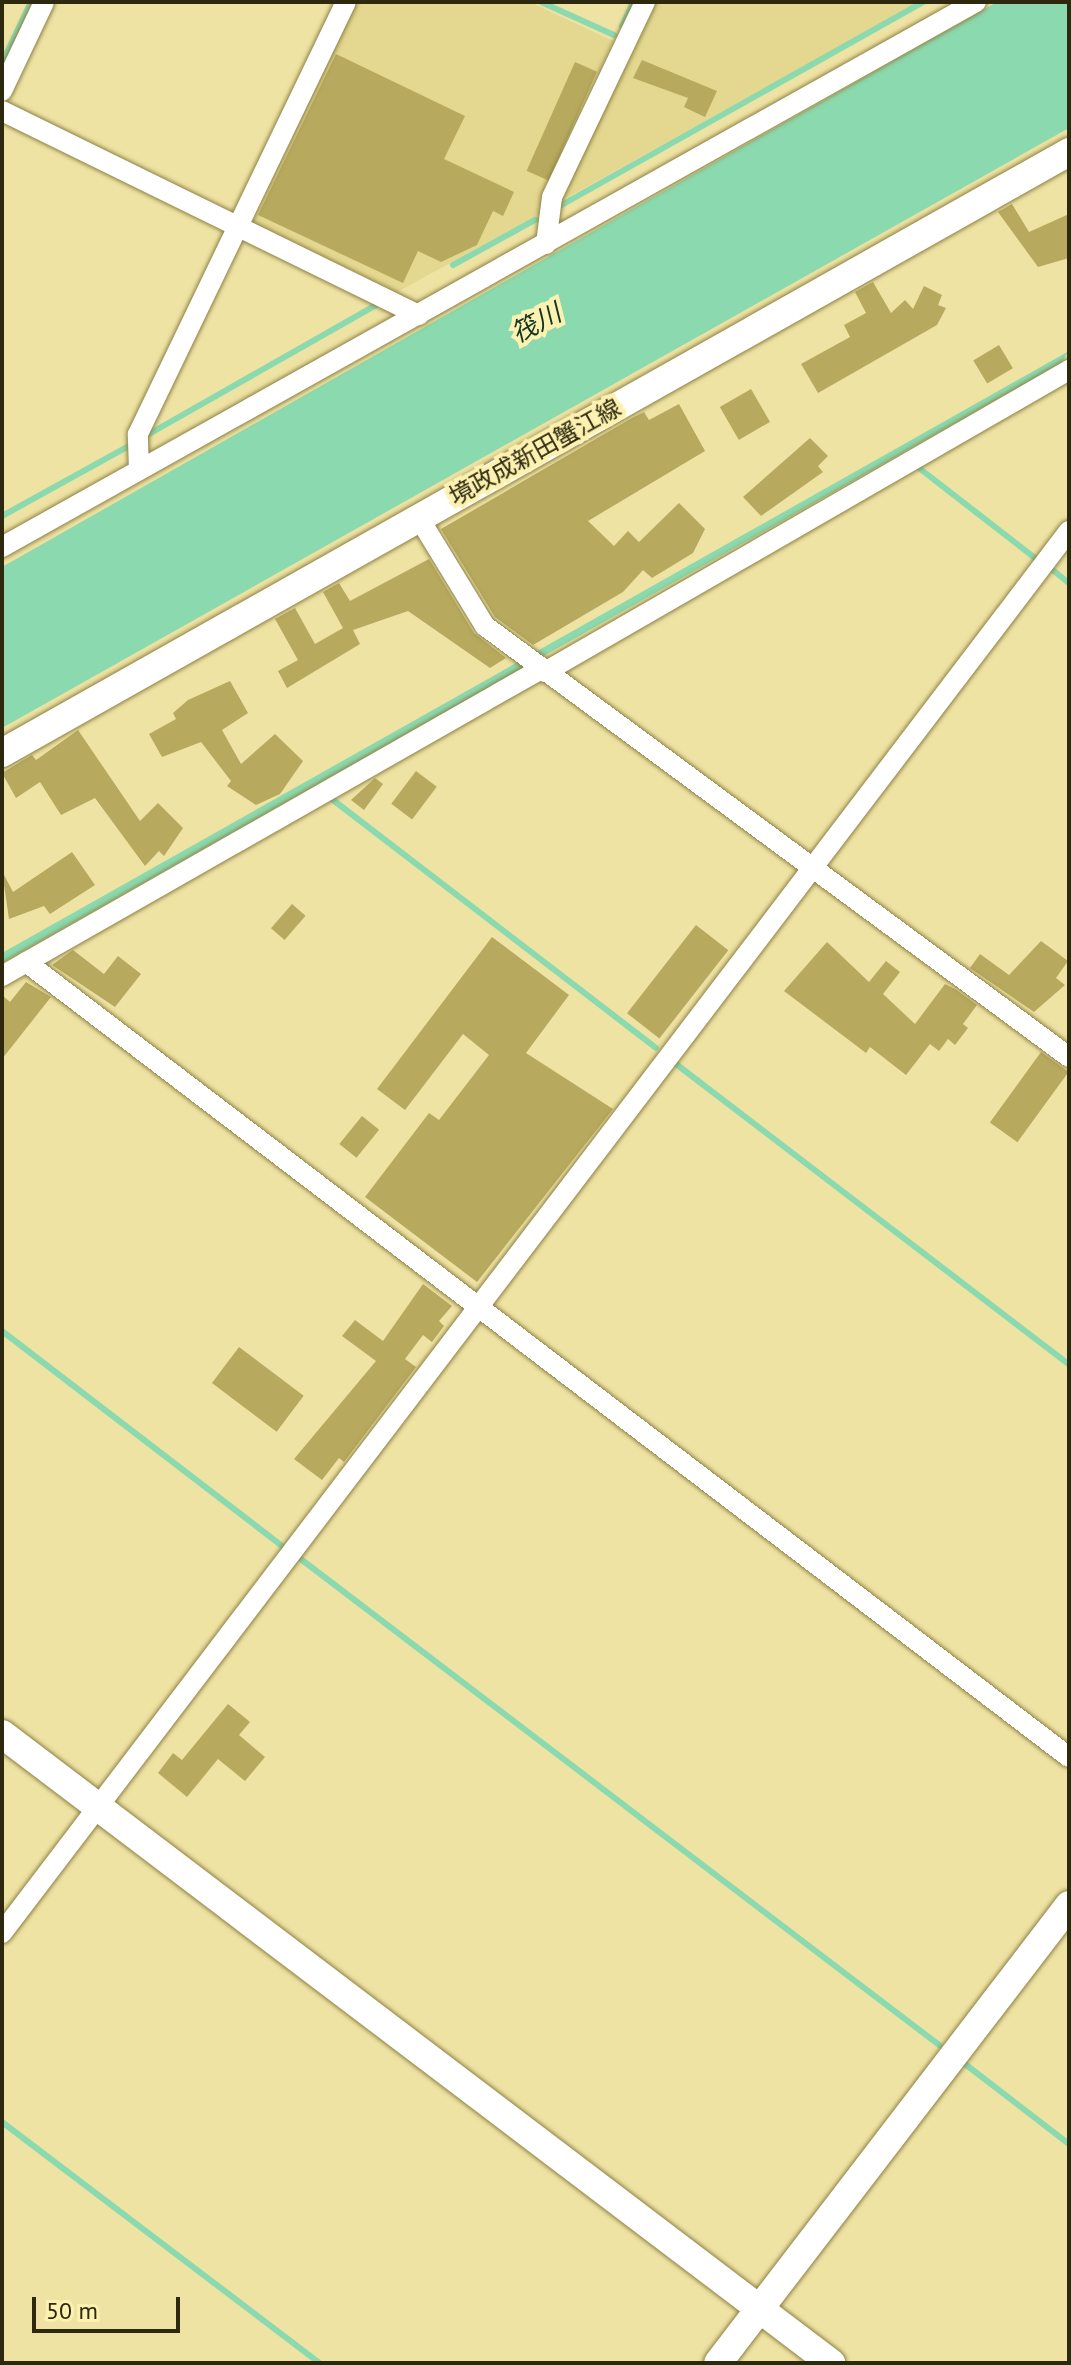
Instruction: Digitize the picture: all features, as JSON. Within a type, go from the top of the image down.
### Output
[{"type":"street","points":[[2,91],[44,2]]},
{"type":"street","points":[[139,470],[138,434],[346,2]]},
{"type":"street","points":[[546,244],[552,197],[645,2]]},
{"type":"street","points":[[2,547],[976,2]]},
{"type":"street","points":[[2,111],[419,315]]},
{"type":"street","name":"境政成新田蟹江線","points":[[2,753],[1068,155]]},
{"type":"street","points":[[2,976],[537,666],[1069,370]]},
{"type":"street","points":[[419,518],[485,626],[1069,1057]]},
{"type":"street","points":[[2,1933],[1069,531]]},
{"type":"street","points":[[26,962],[1069,1757]]},
{"type":"street","points":[[2,1734],[831,2363]]},
{"type":"street","points":[[718,2363],[1069,1905]]},
{"type":"shaded area","points":[[356,2],[530,2],[613,41],[543,192],[540,214],[397,292],[253,222]]},
{"type":"shaded area","points":[[657,2],[919,2],[561,201]]},
{"type":"water","name":"筏川","points":[[997,2],[1069,2],[1069,128],[2,728],[2,567]]},
{"type":"water","points":[[1069,351],[1061,363],[2,963],[2,953]]},
{"type":"building","points":[[336,54],[465,116],[444,159],[514,192],[503,216],[493,211],[477,245],[441,262],[418,251],[403,283],[258,215]]},
{"type":"building","points":[[642,60],[717,91],[705,117],[684,107],[688,98],[633,78]]},
{"type":"building","points":[[575,62],[597,72],[549,180],[527,171]]},
{"type":"building","points":[[1012,204],[1029,232],[1069,214],[1069,258],[1038,267],[998,212]]},
{"type":"building","points":[[873,282],[891,313],[905,300],[913,309],[924,286],[942,295],[938,305],[946,308],[937,325],[818,393],[801,364],[850,337],[844,325],[866,313],[855,292]]},
{"type":"building","points":[[999,345],[1013,368],[987,384],[973,360]]},
{"type":"building","points":[[751,389],[770,422],[739,440],[720,407]]},
{"type":"building","points":[[679,404],[705,451],[588,521],[614,546],[628,531],[639,542],[679,503],[705,529],[693,553],[652,578],[643,570],[623,592],[533,645],[495,617],[441,529],[632,418],[644,412],[649,420]]},
{"type":"building","points":[[810,438],[828,456],[818,466],[823,472],[761,516],[743,497]]},
{"type":"building","points":[[429,559],[474,633],[506,658],[490,668],[408,611],[353,630],[360,644],[287,688],[278,671],[298,660],[275,619],[295,608],[315,644],[343,628],[323,592],[339,583],[350,601]]},
{"type":"building","points":[[230,681],[248,713],[222,730],[241,764],[275,734],[303,761],[280,794],[256,805],[227,786],[231,781],[201,742],[162,757],[149,734],[176,719],[173,713],[188,700]]},
{"type":"building","points":[[78,730],[140,821],[158,803],[183,828],[164,856],[159,851],[145,866],[95,798],[61,815],[40,782],[16,798],[2,773],[32,755],[36,760]]},
{"type":"building","points":[[416,771],[437,787],[412,819],[391,804]]},
{"type":"building","points":[[375,778],[383,784],[364,810],[351,800]]},
{"type":"building","points":[[72,852],[95,885],[50,914],[44,906],[9,919],[2,871],[13,892]]},
{"type":"building","points":[[292,904],[306,916],[285,940],[271,928]]},
{"type":"building","points":[[696,925],[728,950],[659,1038],[627,1013]]},
{"type":"building","points":[[492,937],[569,995],[526,1053],[613,1109],[477,1282],[365,1197],[429,1113],[439,1120],[489,1055],[463,1034],[405,1110],[377,1089]]},
{"type":"building","points":[[1041,941],[1068,961],[1056,978],[1065,985],[1034,1012],[970,968],[980,954],[1009,975]]},
{"type":"building","points":[[827,942],[869,982],[886,961],[900,972],[883,994],[915,1024],[945,984],[955,989],[977,1005],[963,1024],[968,1028],[955,1045],[948,1039],[939,1051],[930,1044],[906,1075],[870,1047],[866,1053],[784,991]]},
{"type":"building","points":[[73,950],[104,974],[118,956],[141,974],[115,1007],[52,965]]},
{"type":"building","points":[[26,982],[51,997],[2,1059],[2,995],[10,1002]]},
{"type":"building","points":[[1041,1052],[1069,1072],[1017,1142],[990,1122]]},
{"type":"building","points":[[362,1116],[379,1130],[356,1158],[339,1144]]},
{"type":"building","points":[[423,1284],[452,1306],[439,1321],[444,1326],[432,1342],[423,1335],[405,1359],[416,1367],[344,1462],[339,1458],[322,1480],[294,1459],[376,1361],[342,1336],[355,1320],[383,1341]]},
{"type":"building","points":[[239,1347],[304,1396],[277,1432],[212,1383]]},
{"type":"building","points":[[228,1704],[250,1722],[239,1735],[265,1757],[245,1781],[218,1759],[187,1797],[158,1773],[173,1753],[182,1760]]},
{"type":"waterway","points":[[2,63],[31,2]]},
{"type":"waterway","points":[[541,2],[614,35]]},
{"type":"waterway","points":[[622,26],[633,2]]},
{"type":"waterway","points":[[558,207],[924,2]]},
{"type":"waterway","points":[[453,265],[535,220]]},
{"type":"waterway","points":[[149,434],[381,302]]},
{"type":"waterway","points":[[2,516],[127,447]]},
{"type":"waterway","points":[[919,468],[1035,558]]},
{"type":"waterway","points":[[1054,571],[1069,583]]},
{"type":"waterway","points":[[333,800],[656,1048]]},
{"type":"waterway","points":[[676,1064],[1069,1365]]},
{"type":"waterway","points":[[2,1331],[281,1545]]},
{"type":"waterway","points":[[302,1560],[939,2045]]},
{"type":"waterway","points":[[965,2064],[1069,2144]]},
{"type":"waterway","points":[[2,2122],[319,2363]]}]
